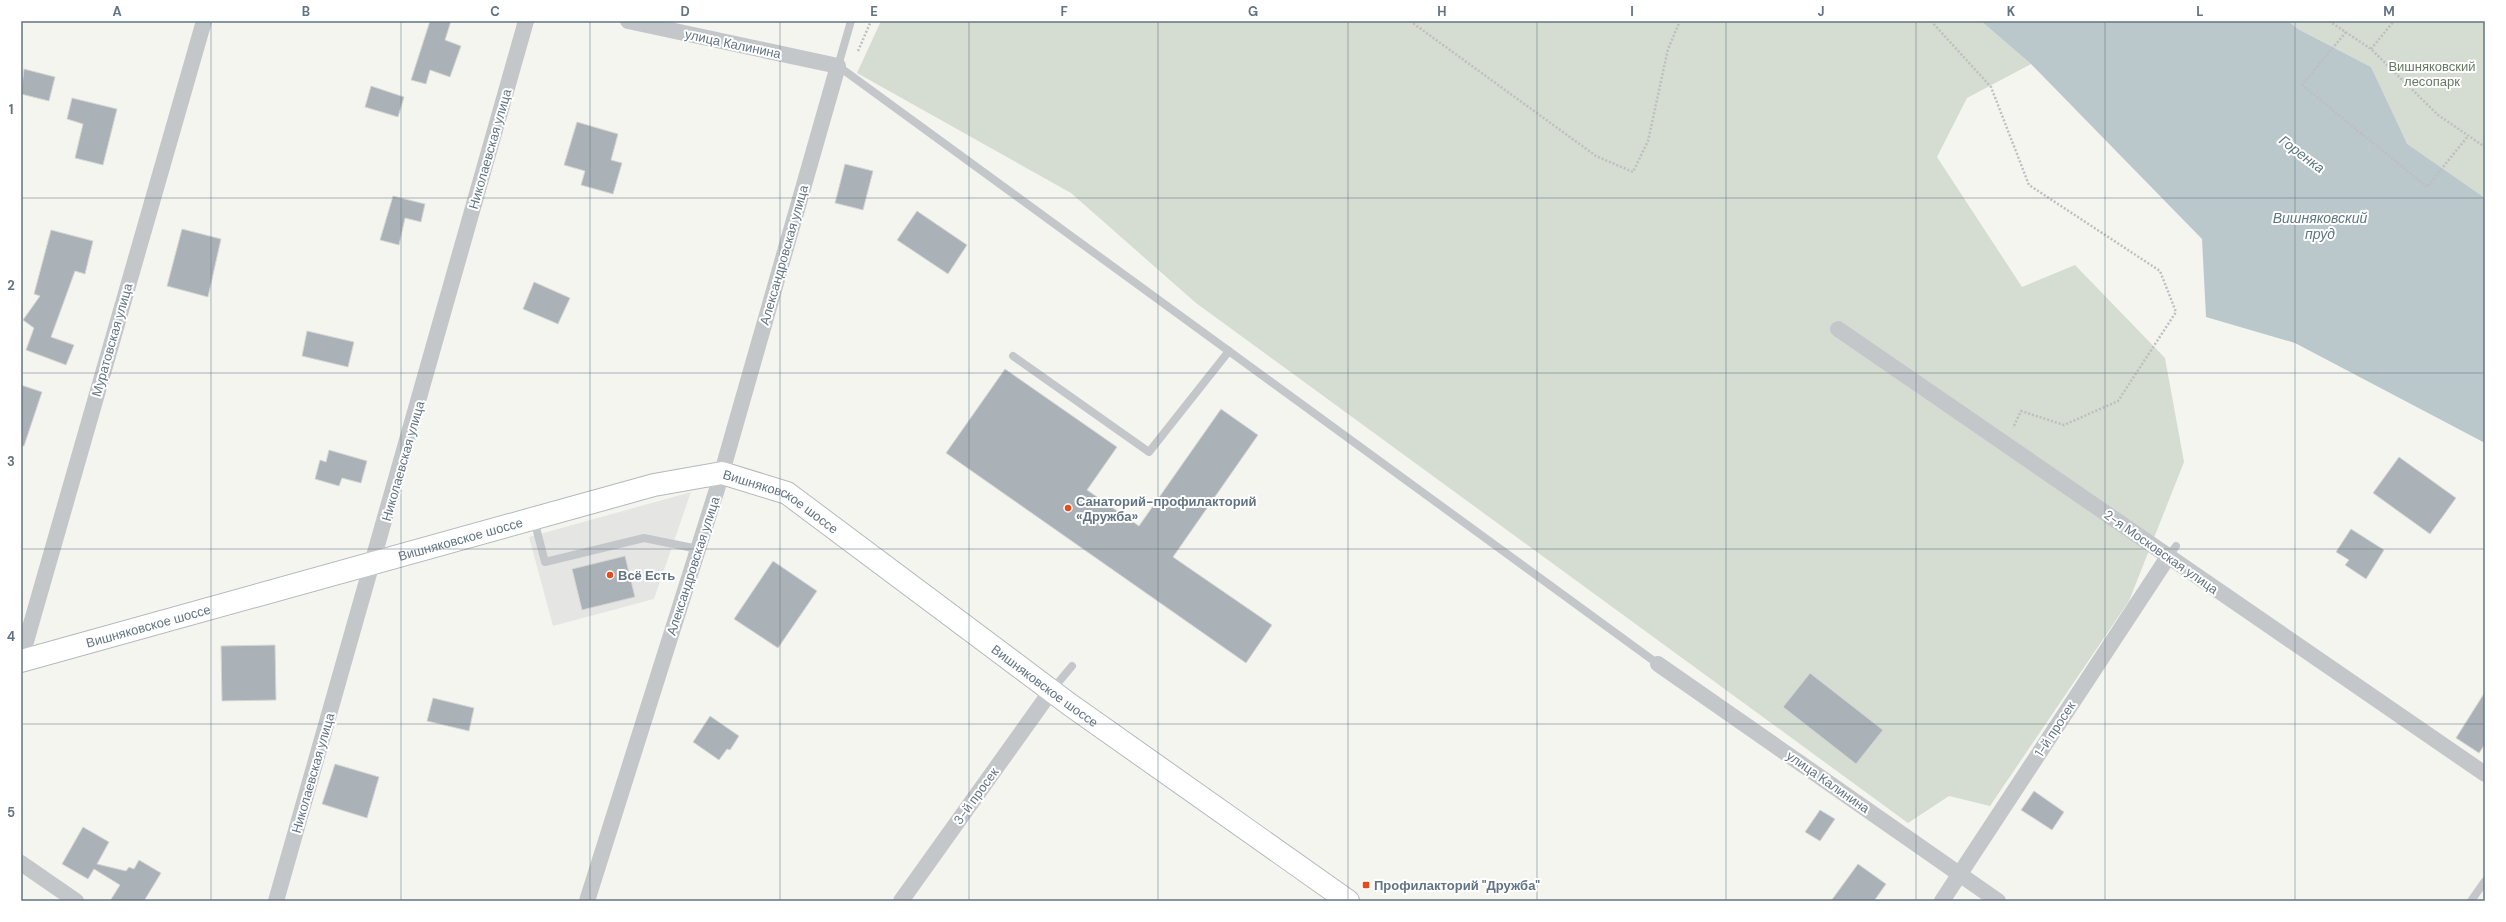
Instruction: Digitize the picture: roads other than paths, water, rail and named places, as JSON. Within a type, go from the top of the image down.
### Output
[{"type":"street","name":"Муратовская улица","points":[[21,660],[204,21]]},
{"type":"street","name":"Николаевская улица","points":[[276,901],[373,564],[526,21]]},
{"type":"street","name":"улица Калинина","points":[[628,21],[838,66]]},
{"type":"street","name":"Александровская улица","points":[[587,901],[722,473],[838,66]]},
{"type":"street","name":"2-я Московская улица","points":[[1838,329],[2006,445],[2172,552],[2485,774]]},
{"type":"street","name":"Вишняковское шоссе","points":[[21,660],[373,564],[654,485],[722,473],[787,493],[1051,691],[1348,901]]},
{"type":"street","name":"1-й просек","points":[[1942,901],[2172,552]]},
{"type":"street","name":"улица Калинина","points":[[1658,664],[1998,901]]},
{"type":"street","name":"3-й просек","points":[[901,901],[1051,691]]},
{"type":"street","points":[[21,863],[76,901]]},
{"type":"lane","points":[[851,21],[838,66],[1658,664]]},
{"type":"lane","points":[[1013,356],[1149,452],[1229,351]]},
{"type":"lane","points":[[534,519],[545,562],[644,538],[698,549]]},
{"type":"lane","points":[[1051,691],[1072,666]]},
{"type":"lane","points":[[2472,901],[2485,881]]},
{"type":"water","name":"Вишняковский пруд","points":[[1981,21],[2288,21],[2298,29],[2371,67],[2407,144],[2485,198],[2485,443],[2295,343],[2206,317],[2202,239],[2031,64]]},
{"type":"place","name":"Санаторий-профилакторий «Дружба»","points":[[1068,508]]},
{"type":"place","name":"Всё Есть","points":[[610,575]]},
{"type":"place","name":"Профилакторий \"Дружба\"","points":[[1366,885]]},
{"type":"park label","name":"Вишняковский лесопарк","points":[[2432,74]]},
{"type":"water label","name":"Горенка","points":[[2302,154]]}]
